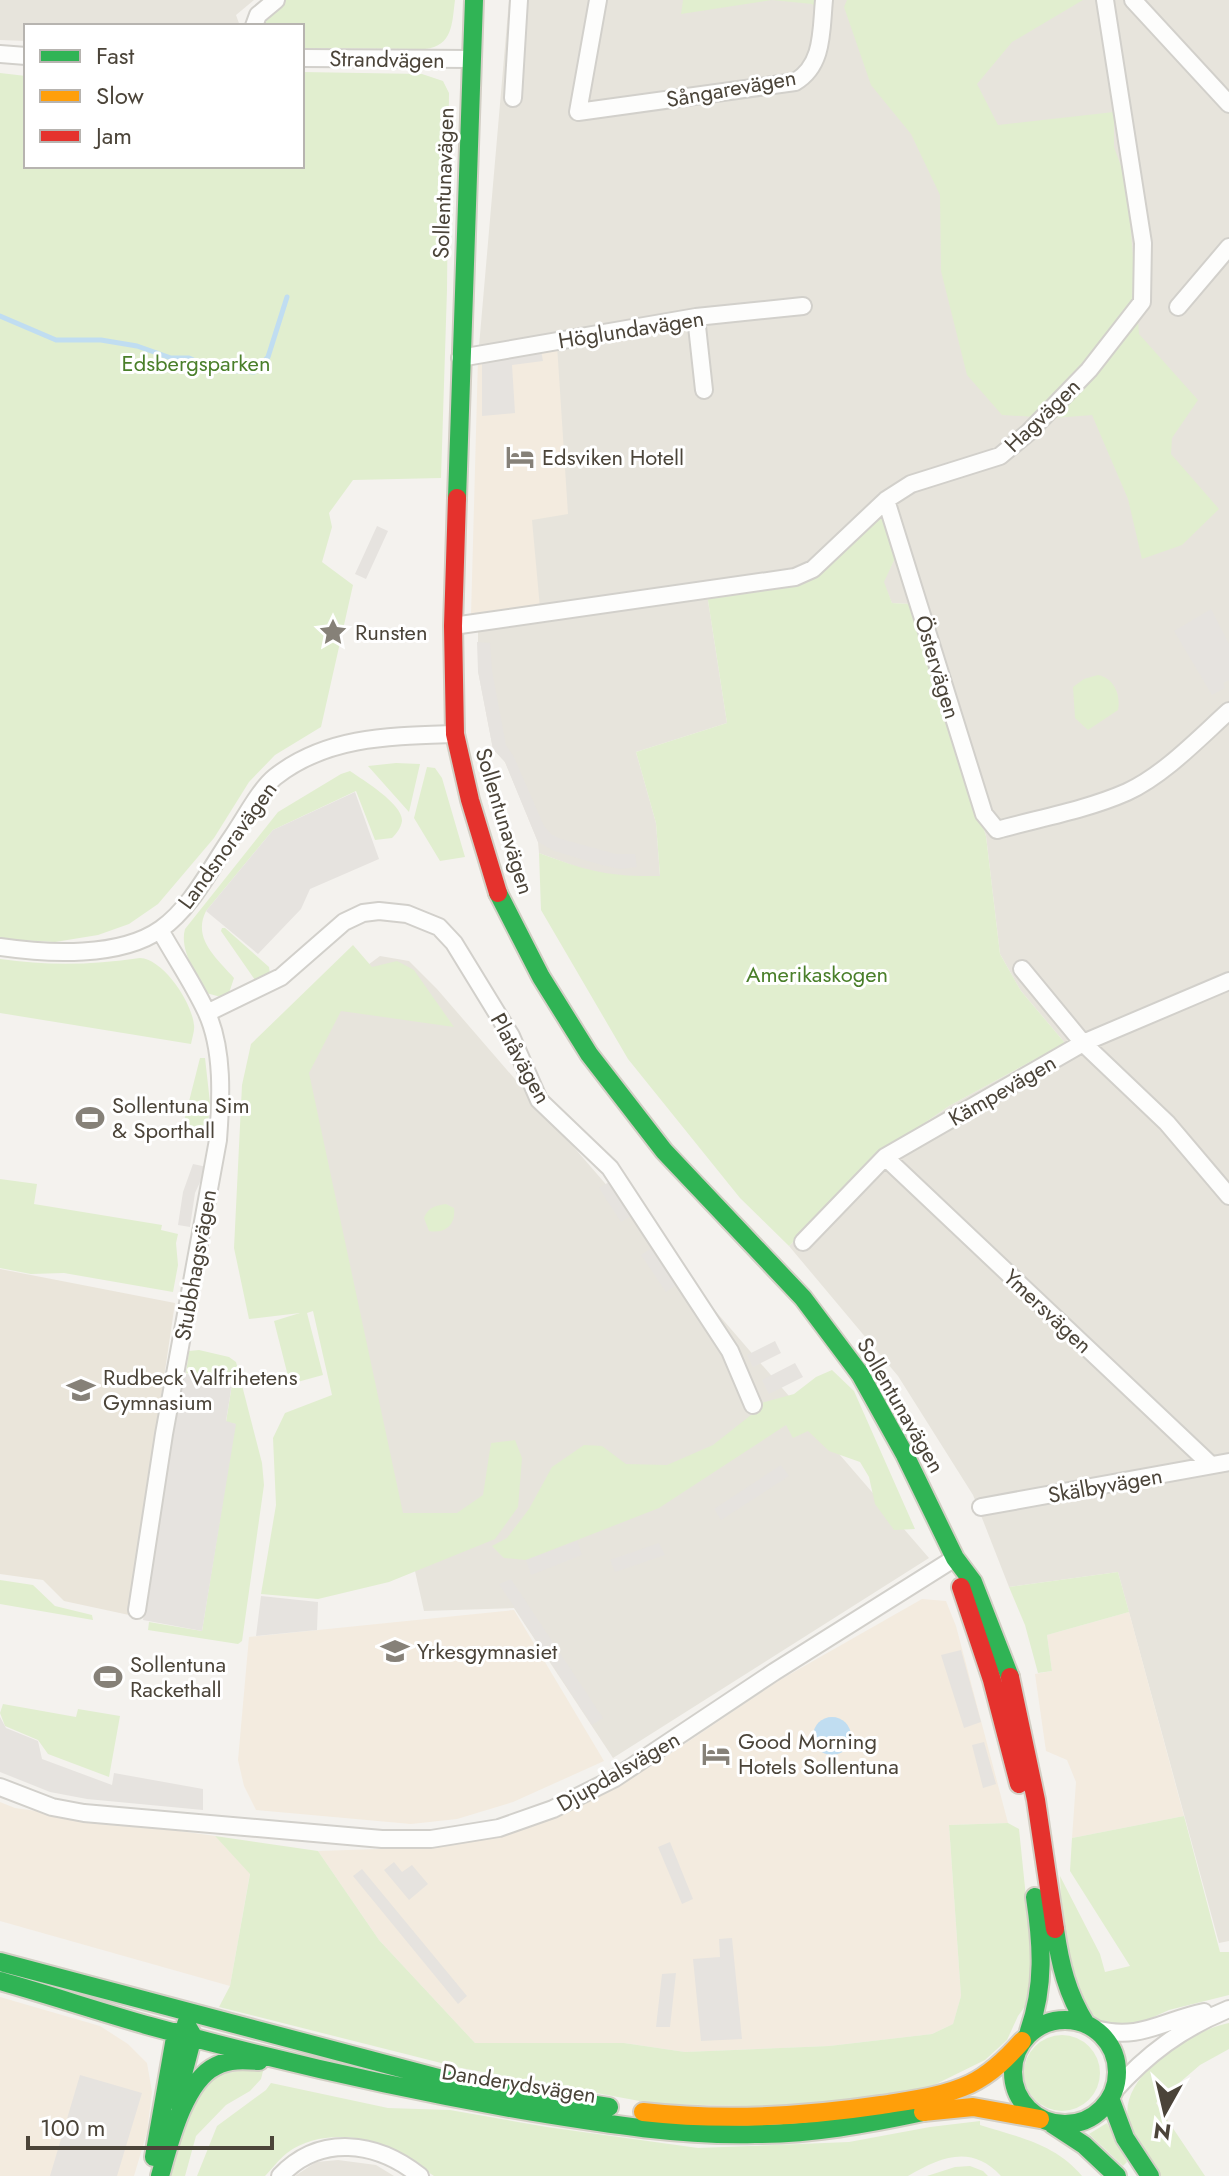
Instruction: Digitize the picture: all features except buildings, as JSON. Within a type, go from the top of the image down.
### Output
[{"type":"street","points":[[255,24],[258,15],[276,0]]},
{"type":"street","name":"Sollentunavägen","points":[[474,0],[453,626],[455,734],[470,800],[497,891],[541,977],[589,1054],[664,1151],[803,1298],[860,1374],[905,1455],[955,1558],[973,1582],[1011,1680],[1036,1800],[1061,1969],[1072,2002],[1090,2026]]},
{"type":"street","points":[[513,98],[519,0]]},
{"type":"street","name":"Sångarevägen","points":[[598,0],[578,112],[795,82],[807,75],[816,62],[824,0]]},
{"type":"street","name":"Hagvägen","points":[[453,626],[795,577],[813,569],[886,500],[911,484],[1000,456],[1029,432],[1089,370],[1142,302],[1143,243],[1105,0]]},
{"type":"street","points":[[1133,0],[1229,104]]},
{"type":"street","points":[[0,54],[24,56]]},
{"type":"street","name":"Strandvägen","points":[[304,58],[471,59]]},
{"type":"street","points":[[1178,307],[1229,247]]},
{"type":"street","name":"Höglundavägen","points":[[460,358],[696,317],[803,306]]},
{"type":"street","points":[[696,317],[704,390]]},
{"type":"street","name":"Östervägen","points":[[886,500],[984,814],[997,830],[1130,791],[1175,760],[1229,711]]},
{"type":"street","name":"Landsnoravägen","points":[[0,947],[64,953],[107,949],[160,930],[193,895],[271,780],[298,761],[327,747],[380,737],[455,734]]},
{"type":"street","name":"Platåvägen","points":[[207,1013],[281,977],[344,922],[363,913],[392,911],[439,927],[454,943],[511,1036],[539,1100],[610,1168],[730,1351],[753,1405]]},
{"type":"street","name":"Stubbhagsvägen","points":[[137,1610],[166,1419],[218,1140],[221,1098],[207,1013],[160,930]]},
{"type":"street","points":[[1022,969],[1083,1043],[1167,1123],[1229,1196]]},
{"type":"street","name":"Kämpevägen","points":[[803,1242],[885,1157],[1083,1043],[1229,981]]},
{"type":"street","name":"Ymersvägen","points":[[885,1157],[1211,1465]]},
{"type":"street","name":"Skälbyvägen","points":[[981,1507],[1229,1462]]},
{"type":"street","name":"Sollentunavägen","points":[[955,1558],[961,1588],[992,1680],[1018,1780],[1039,1922],[1044,1979],[1039,2005],[1025,2036]]},
{"type":"street","name":"Djupdalsvägen","points":[[0,1787],[52,1807],[84,1813],[332,1836],[431,1839],[499,1828],[553,1809],[615,1778],[774,1672],[955,1558]]},
{"type":"street","name":"Danderydsvägen","points":[[0,1962],[461,2084],[651,2113],[732,2119],[814,2116],[943,2093],[979,2079],[1002,2063],[1025,2036]]},
{"type":"street","name":"Danderydsvägen","points":[[0,1981],[316,2066],[487,2106],[693,2133],[742,2135],[868,2124],[960,2107],[994,2108],[1046,2121]]},
{"type":"street","points":[[158,2172],[186,2032],[164,2004]]},
{"type":"street","points":[[1117,2176],[1084,2145],[1026,2108],[1017,2092],[1014,2059],[1025,2036],[1043,2024],[1063,2020],[1125,2035],[1177,2018],[1229,2008]]},
{"type":"street","points":[[1046,2121],[1069,2125],[1085,2121],[1100,2111],[1139,2063],[1165,2042],[1200,2020],[1229,2008]]},
{"type":"street","points":[[1090,2026],[1106,2040],[1113,2054],[1117,2070],[1111,2095],[1125,2138],[1150,2176]]},
{"type":"street","points":[[186,2032],[269,2032]]},
{"type":"street","points":[[158,2172],[190,2090],[201,2074],[223,2062],[246,2059],[316,2066]]},
{"type":"street","points":[[280,2176],[294,2161],[311,2151],[339,2147],[389,2158],[420,2176]]},
{"type":"shaded area","points":[[0,0],[254,0],[236,15],[239,24],[24,24],[24,41],[0,40]]},
{"type":"shaded area","points":[[509,0],[1229,0],[1229,1941],[1219,1943],[1118,1572],[1009,1587],[973,1495],[898,1376],[789,1246],[900,1140],[949,1106],[1065,1043],[1021,991],[1000,954],[986,836],[910,604],[892,603],[883,582],[897,554],[759,591],[707,594],[727,723],[636,752],[656,823],[660,876],[623,877],[593,873],[539,853],[538,842],[505,762],[493,749],[478,671],[478,358]]},
{"type":"shaded area","points":[[557,345],[568,514],[532,520],[540,608],[471,616],[478,358]]},
{"type":"shaded area","points":[[541,350],[543,361],[512,365],[515,413],[482,416],[482,359]]},
{"type":"shaded area","points":[[377,526],[388,531],[366,579],[355,574]]},
{"type":"shaded area","points":[[1211,609],[1229,644],[1229,680],[1223,683],[1225,688],[1212,695],[1174,631]]},
{"type":"shaded area","points":[[477,642],[490,643],[506,745],[544,826],[561,839],[616,854],[635,854],[637,867],[620,869],[598,864],[554,851],[538,842],[505,762],[493,749],[478,671]]},
{"type":"shaded area","points":[[355,792],[379,859],[310,889],[301,909],[258,954],[206,911],[273,830]]},
{"type":"shaded area","points":[[380,956],[409,961],[437,989],[929,1558],[613,1758],[514,1608],[424,1611],[303,1073],[341,985]]},
{"type":"shaded area","points":[[193,1164],[207,1167],[195,1193],[190,1227],[178,1225],[183,1192]]},
{"type":"shaded area","points":[[609,1182],[631,1216],[621,1222],[599,1188]]},
{"type":"shaded area","points":[[653,1247],[678,1284],[666,1292],[641,1255]]},
{"type":"shaded area","name":"Rudbeck Valfrihetens Gymnasium","points":[[0,1269],[175,1303],[129,1615],[64,1601],[43,1580],[0,1574]]},
{"type":"shaded area","points":[[775,1341],[781,1353],[753,1367],[747,1355]]},
{"type":"shaded area","points":[[795,1363],[803,1377],[769,1394],[762,1380]]},
{"type":"shaded area","points":[[182,1373],[232,1384],[226,1421],[236,1424],[202,1631],[143,1620]]},
{"type":"shaded area","points":[[781,1465],[789,1476],[721,1520],[714,1509]]},
{"type":"shaded area","points":[[577,1541],[582,1555],[531,1575],[526,1560]]},
{"type":"shaded area","points":[[659,1543],[665,1555],[615,1572],[610,1560]]},
{"type":"shaded area","points":[[511,1579],[603,1718],[592,1725],[499,1584]]},
{"type":"shaded area","points":[[261,1596],[318,1602],[317,1630],[256,1636]]},
{"type":"shaded area","points":[[922,1599],[946,1601],[956,1626],[1008,1823],[949,1825],[961,1996],[953,2024],[932,2034],[829,2046],[685,2052],[624,2043],[475,2043],[379,1940],[318,1851],[439,1847],[526,1823],[652,1766],[778,1681]]},
{"type":"shaded area","points":[[514,1610],[604,1761],[513,1802],[457,1819],[411,1824],[256,1810],[244,1786],[238,1760],[249,1637]]},
{"type":"shaded area","points":[[1129,1612],[1184,1816],[1072,1838],[1076,1782],[1067,1760],[1046,1751],[1035,1674],[1052,1671],[1047,1635]]},
{"type":"shaded area","points":[[961,1650],[981,1722],[964,1728],[941,1655]]},
{"type":"shaded area","points":[[0,1717],[6,1728],[38,1741],[42,1759],[112,1785],[114,1773],[203,1789],[203,1810],[87,1799],[50,1792],[0,1772]]},
{"type":"shaded area","points":[[984,1742],[996,1784],[983,1788],[972,1745]]},
{"type":"shaded area","points":[[0,1802],[15,1808],[215,1836],[250,1873],[230,1986],[0,1921]]},
{"type":"shaded area","points":[[670,1842],[693,1899],[682,1904],[658,1847]]},
{"type":"shaded area","points":[[394,1862],[402,1872],[412,1865],[428,1884],[409,1900],[384,1870]]},
{"type":"shaded area","points":[[362,1869],[467,1996],[458,2004],[353,1876]]},
{"type":"shaded area","points":[[732,1938],[742,2039],[701,2041],[693,1959],[720,1957],[719,1939]]},
{"type":"shaded area","points":[[676,1973],[670,2027],[656,2027],[662,1974]]},
{"type":"shaded area","points":[[0,1997],[100,2026],[128,2044],[147,2063],[152,2092],[147,2132],[134,2176],[0,2176]]},
{"type":"shaded area","points":[[80,2075],[142,2093],[117,2176],[50,2176]]},
{"type":"shaded area","points":[[338,2160],[376,2165],[394,2176],[295,2176],[316,2162]]},
{"type":"green space","points":[[284,0],[455,0],[452,25],[446,38],[434,47],[425,49],[304,48],[304,24],[264,24],[270,13]]},
{"type":"green space","points":[[683,0],[772,0],[681,14]]},
{"type":"green space","points":[[772,0],[818,0],[817,9],[812,4]]},
{"type":"green space","points":[[847,0],[1083,0],[1012,42],[977,84],[998,125],[1114,112],[1114,147],[1127,182],[1139,334],[1198,400],[1172,438],[1171,454],[1219,509],[1182,545],[1142,559],[1128,499],[1092,415],[1055,418],[1002,415],[967,375],[941,271],[940,195],[911,134],[871,85],[844,7]]},
{"type":"green space","name":"Edsbergsparken","points":[[304,72],[422,74],[443,81],[449,93],[441,478],[353,480],[329,513],[332,527],[322,562],[353,585],[321,727],[275,755],[249,782],[214,838],[158,904],[129,924],[98,935],[55,942],[0,939],[0,73],[24,76],[24,168],[304,168]]},
{"type":"green space","name":"Amerikaskogen","points":[[884,513],[897,554],[884,582],[892,603],[910,604],[986,836],[1000,954],[1021,991],[1065,1043],[949,1106],[900,1140],[789,1246],[740,1198],[628,1059],[541,910],[539,853],[598,872],[660,876],[656,823],[636,752],[727,723],[707,594],[759,591],[805,579]]},
{"type":"green space","points":[[1098,675],[1115,688],[1118,710],[1088,730],[1075,718],[1073,687],[1084,679]]},
{"type":"green space","points":[[420,764],[409,812],[368,766]]},
{"type":"green space","points":[[427,767],[435,768],[442,778],[465,857],[440,861],[414,818]]},
{"type":"green space","points":[[350,771],[396,807],[402,821],[398,831],[392,838],[375,840],[356,791],[273,830],[206,911],[202,921],[204,939],[234,978],[229,993],[221,997],[206,993],[184,945],[185,929],[278,812]]},
{"type":"green space","points":[[222,928],[269,967],[270,974],[260,981],[255,980],[221,931]]},
{"type":"green space","points":[[353,945],[372,967],[397,961],[414,970],[454,1027],[341,1011],[309,1073],[403,1513],[457,1513],[483,1495],[491,1443],[515,1440],[522,1458],[518,1507],[495,1539],[389,1582],[318,1599],[261,1594],[276,1505],[273,1438],[285,1413],[332,1395],[313,1311],[307,1313],[323,1375],[290,1384],[274,1321],[300,1313],[249,1319],[234,1248],[242,1085],[251,1044]]},
{"type":"green space","points":[[140,958],[158,966],[182,994],[194,1025],[191,1044],[0,1013],[0,959],[70,964]]},
{"type":"green space","points":[[200,1058],[205,1058],[210,1103],[208,1126],[206,1130],[182,1129]]},
{"type":"green space","points":[[0,1179],[37,1184],[34,1204],[162,1225],[161,1230],[178,1234],[178,1265],[173,1292],[64,1273],[31,1274],[0,1268]]},
{"type":"green space","points":[[446,1204],[454,1208],[449,1227],[429,1231],[424,1218],[426,1214],[432,1208]]},
{"type":"green space","points":[[199,1350],[229,1357],[236,1362],[262,1463],[264,1485],[242,1641],[238,1644],[148,1630],[149,1622],[202,1631],[235,1424],[226,1422],[232,1384],[186,1373],[189,1351]]},
{"type":"green space","points":[[832,1370],[854,1391],[915,1529],[894,1530],[875,1504],[869,1477],[860,1462],[829,1451],[808,1431],[793,1438],[786,1425],[659,1508],[526,1560],[504,1558],[492,1546],[507,1538],[529,1509],[552,1467],[584,1445],[602,1446],[626,1464],[667,1465],[713,1445],[751,1415],[761,1403],[794,1394],[816,1377]]},
{"type":"green space","points":[[1118,1572],[1129,1612],[1047,1635],[1052,1671],[1038,1673],[1025,1625],[1009,1587]]},
{"type":"green space","points":[[0,1580],[33,1585],[55,1606],[92,1615],[93,1620],[0,1604]]},
{"type":"green space","points":[[3,1704],[76,1717],[78,1709],[120,1716],[109,1777],[48,1754],[38,1740],[5,1726],[0,1713]]},
{"type":"green space","points":[[1184,1816],[1220,1952],[1229,1952],[1229,1995],[1169,2010],[1127,2029],[1101,2023],[1079,1999],[1063,1947],[1060,1876],[1100,1954],[1105,1972],[1130,1966],[1070,1871],[1072,1838]]},
{"type":"green space","points":[[1008,1823],[1019,1829],[1031,1946],[1029,2001],[1007,2040],[985,2060],[930,2087],[802,2107],[656,2104],[461,2068],[219,2007],[230,1986],[250,1874],[215,1836],[318,1851],[379,1940],[475,2043],[624,2043],[685,2052],[829,2046],[932,2034],[953,2024],[961,1996],[949,1825]]},
{"type":"green space","points":[[1229,2023],[1229,2049],[1200,2065],[1156,2103],[1205,2176],[1161,2176],[1129,2123],[1128,2106],[1134,2089],[1160,2058],[1177,2046],[1214,2027]]},
{"type":"green space","points":[[1062,2035],[1076,2038],[1089,2046],[1097,2059],[1100,2073],[1097,2087],[1089,2100],[1076,2108],[1062,2111],[1048,2108],[1035,2100],[1027,2087],[1024,2073],[1027,2059],[1035,2046],[1048,2038]]},
{"type":"green space","points":[[264,2067],[261,2079],[250,2091],[226,2105],[196,2136],[185,2176],[171,2176],[185,2121],[210,2076]]},
{"type":"green space","points":[[271,2083],[388,2108],[450,2110],[698,2148],[849,2142],[980,2121],[980,2125],[1048,2149],[1082,2176],[1001,2176],[978,2160],[956,2157],[932,2163],[908,2176],[434,2176],[379,2143],[338,2137],[299,2146],[284,2155],[265,2176],[197,2176],[217,2126]]},
{"type":"green space","points":[[1107,2123],[1127,2162],[1123,2166],[1089,2134]]},
{"type":"green space","points":[[970,2166],[988,2176],[927,2176],[955,2167]]},
{"type":"water","points":[[832,1717],[846,1722],[851,1736],[846,1750],[832,1755],[818,1750],[813,1736],[818,1722]]},
{"type":"waterway","points":[[0,316],[56,340],[101,340],[137,346],[171,358],[189,358],[213,369],[254,372],[268,357],[287,297]]},
{"type":"traffic: fast","points":[[457,498],[474,0]]},
{"type":"traffic: fast","points":[[498,893],[541,977],[589,1054],[664,1151],[803,1298],[860,1374],[905,1455],[955,1558],[973,1582],[1010,1677]]},
{"type":"traffic: fast","points":[[1029,2031],[1038,1997],[1041,1964],[1035,1897]]},
{"type":"traffic: fast","points":[[1055,1929],[1065,1978],[1086,2024]]},
{"type":"traffic: fast","points":[[0,1962],[461,2084],[609,2107]]},
{"type":"traffic: fast","points":[[0,1981],[150,2026],[293,2063],[437,2094],[616,2125],[700,2133],[776,2134],[839,2128],[923,2112]]},
{"type":"traffic: fast","points":[[1065,2020],[1085,2024],[1102,2035],[1113,2052],[1117,2072],[1113,2092],[1102,2109],[1085,2120],[1065,2124],[1045,2120],[1028,2109],[1017,2092],[1013,2072],[1017,2052],[1028,2035],[1045,2024],[1065,2020]]},
{"type":"traffic: fast","points":[[176,2101],[193,2036],[186,2024]]},
{"type":"traffic: fast","points":[[154,2157],[176,2032]]},
{"type":"traffic: fast","points":[[160,2176],[179,2115],[195,2085],[221,2064],[237,2060],[259,2061]]},
{"type":"traffic: fast","points":[[1110,2098],[1125,2138],[1150,2176]]},
{"type":"traffic: fast","points":[[1052,2124],[1084,2145],[1117,2176]]},
{"type":"traffic: slow","points":[[643,2112],[732,2117],[792,2115],[926,2098],[978,2080],[1022,2041]]},
{"type":"traffic: slow","points":[[923,2112],[973,2107],[1040,2119]]},
{"type":"traffic: jam","points":[[457,498],[453,626],[455,734],[470,800],[498,893]]},
{"type":"traffic: jam","points":[[961,1587],[992,1680],[1019,1784]]},
{"type":"traffic: jam","points":[[1010,1677],[1036,1800],[1055,1929]]},
{"type":"place","name":"Edsviken Hotell","points":[[520,457]]},
{"type":"place","name":"Runsten","points":[[333,632]]},
{"type":"place","name":"Sollentuna Sim & Sporthall","points":[[90,1118]]},
{"type":"place","name":"Rudbeck Valfrihetens Gymnasium","points":[[81,1390]]},
{"type":"place","name":"Yrkesgymnasiet","points":[[395,1651]]},
{"type":"place","name":"Sollentuna Rackethall","points":[[108,1677]]},
{"type":"place","name":"Good Morning Hotels Sollentuna","points":[[716,1754]]}]
